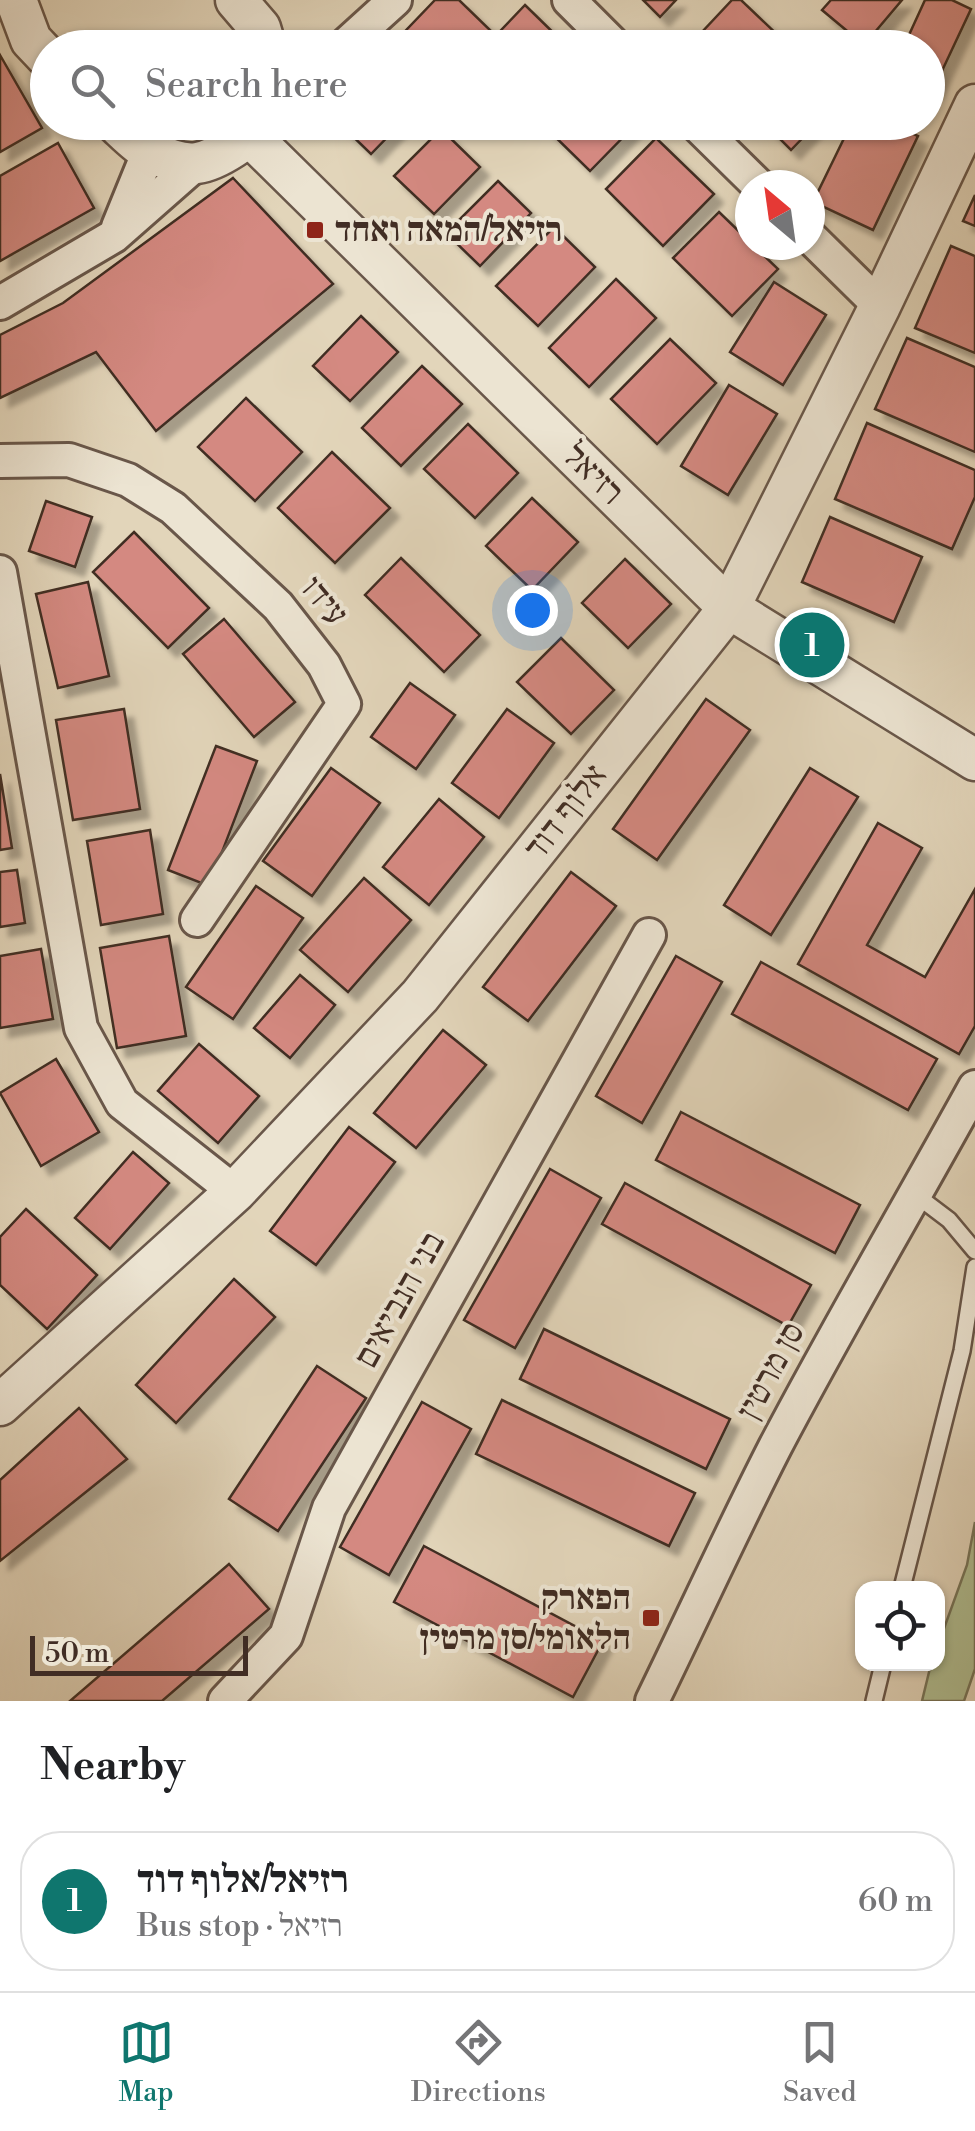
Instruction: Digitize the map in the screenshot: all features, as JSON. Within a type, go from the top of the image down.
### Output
[{"type":"street","points":[[236,0],[261,30]]},
{"type":"street","points":[[362,30],[395,0]]},
{"type":"street","points":[[569,0],[600,30]]},
{"type":"street","points":[[10,3],[30,38]]},
{"type":"street","name":"אלוף דוד","points":[[4,1395],[235,1192],[420,996],[729,608],[975,106]]},
{"type":"street","points":[[136,140],[149,151],[198,163]]},
{"type":"street","name":"רזיאל","points":[[198,163],[242,140]]},
{"type":"street","name":"רזיאל","points":[[267,140],[729,608],[975,760]]},
{"type":"street","points":[[712,140],[743,170]]},
{"type":"street","points":[[114,236],[149,151]]},
{"type":"street","points":[[0,303],[114,236],[198,163]]},
{"type":"street","points":[[825,251],[880,306]]},
{"type":"street","name":"עידו","points":[[0,461],[69,460],[128,480],[173,508],[278,606],[324,665],[344,704],[197,920]]},
{"type":"street","points":[[0,572],[80,1028],[122,1103],[235,1192]]},
{"type":"street","name":"בני הנביאים","points":[[224,1701],[286,1636],[329,1508],[649,934]]},
{"type":"street","name":"סן מרטין","points":[[652,1701],[774,1449],[975,1087]]},
{"type":"lane","points":[[916,1195],[949,1220],[975,1250]]},
{"type":"lane","points":[[904,1581],[962,1351],[975,1267]]},
{"type":"lane","points":[[874,1701],[881,1671]]},
{"type":"green space","points":[[975,1522],[975,1669],[964,1701],[922,1701],[929,1671],[945,1671],[945,1626],[967,1565]]},
{"type":"building","points":[[435,0],[459,0],[490,30],[406,30]]},
{"type":"building","points":[[643,0],[676,0],[660,17]]},
{"type":"building","points":[[732,0],[741,0],[772,30],[704,30]]},
{"type":"building","points":[[831,0],[902,0],[877,30],[846,30],[822,10]]},
{"type":"building","points":[[925,0],[952,0],[971,9],[945,64],[945,30],[911,30]]},
{"type":"building","points":[[525,5],[551,30],[501,30]]},
{"type":"building","points":[[0,55],[30,107],[30,135],[0,152]]},
{"type":"building","points":[[357,140],[385,140],[371,154]]},
{"type":"building","points":[[430,140],[452,140],[480,167],[434,214],[394,176]]},
{"type":"building","points":[[558,140],[620,140],[590,171]]},
{"type":"building","points":[[658,140],[714,194],[663,246],[606,189]]},
{"type":"building","points":[[781,140],[801,140],[791,150]]},
{"type":"building","points":[[843,140],[916,140],[873,230],[825,208],[825,177]]},
{"type":"building","points":[[58,143],[94,208],[0,261],[0,176]]},
{"type":"building","points":[[233,178],[333,284],[156,431],[96,352],[0,398],[0,335],[63,303]]},
{"type":"building","points":[[498,181],[531,213],[480,266],[446,233]]},
{"type":"building","points":[[975,195],[975,226],[963,221]]},
{"type":"building","points":[[719,212],[735,227],[735,260],[769,260],[778,269],[732,316],[673,258]]},
{"type":"building","points":[[554,227],[595,267],[538,326],[496,286]]},
{"type":"building","points":[[951,246],[975,256],[975,353],[915,328]]},
{"type":"building","points":[[616,279],[656,318],[589,387],[549,348]]},
{"type":"building","points":[[774,282],[826,315],[783,385],[730,352]]},
{"type":"building","points":[[361,316],[398,352],[350,401],[313,366]]},
{"type":"building","points":[[907,338],[975,367],[975,452],[875,409]]},
{"type":"building","points":[[670,339],[716,383],[657,444],[611,399]]},
{"type":"building","points":[[422,366],[462,404],[401,466],[362,428]]},
{"type":"building","points":[[729,385],[777,414],[728,495],[681,466]]},
{"type":"building","points":[[246,398],[302,452],[255,501],[198,447]]},
{"type":"building","points":[[867,423],[975,470],[975,497],[952,549],[835,499]]},
{"type":"building","points":[[468,424],[518,473],[475,518],[424,469]]},
{"type":"building","points":[[332,452],[390,508],[335,563],[278,508]]},
{"type":"building","points":[[532,498],[578,542],[532,590],[486,546]]},
{"type":"building","points":[[46,501],[92,517],[75,567],[29,551]]},
{"type":"building","points":[[830,517],[922,557],[894,622],[802,582]]},
{"type":"building","points":[[134,532],[209,608],[168,648],[93,572]]},
{"type":"building","points":[[401,558],[480,635],[444,672],[365,595]]},
{"type":"building","points":[[625,559],[671,604],[628,648],[582,603]]},
{"type":"building","points":[[88,582],[109,676],[58,688],[36,594]]},
{"type":"building","points":[[224,619],[295,702],[254,737],[183,654]]},
{"type":"building","points":[[561,638],[614,690],[571,734],[517,682]]},
{"type":"building","points":[[410,683],[455,715],[416,769],[371,737]]},
{"type":"building","points":[[706,699],[750,730],[657,860],[613,829]]},
{"type":"building","points":[[124,709],[140,809],[73,820],[56,720]]},
{"type":"building","points":[[507,709],[554,743],[499,818],[452,783]]},
{"type":"building","points":[[216,746],[257,761],[209,886],[168,870]]},
{"type":"building","points":[[331,768],[380,803],[312,896],[263,861]]},
{"type":"building","points":[[810,768],[858,797],[771,935],[724,905]]},
{"type":"building","points":[[0,774],[12,848],[0,850]]},
{"type":"building","points":[[439,799],[484,837],[429,905],[383,867]]},
{"type":"building","points":[[878,823],[922,848],[867,945],[925,977],[975,889],[975,1026],[959,1054],[798,964]]},
{"type":"building","points":[[150,830],[163,914],[101,925],[87,841]]},
{"type":"building","points":[[17,870],[25,923],[0,927],[0,872]]},
{"type":"building","points":[[571,872],[616,906],[528,1021],[483,987]]},
{"type":"building","points":[[364,878],[411,920],[348,992],[300,950]]},
{"type":"building","points":[[256,886],[303,918],[233,1019],[186,987]]},
{"type":"building","points":[[169,936],[186,1036],[117,1048],[100,948]]},
{"type":"building","points":[[41,949],[53,1019],[0,1028],[0,956]]},
{"type":"building","points":[[676,956],[722,982],[642,1123],[596,1096]]},
{"type":"building","points":[[761,962],[937,1059],[908,1110],[732,1014]]},
{"type":"building","points":[[300,975],[335,1005],[290,1058],[254,1028]]},
{"type":"building","points":[[443,1030],[486,1065],[416,1148],[374,1113]]},
{"type":"building","points":[[199,1044],[259,1096],[218,1143],[158,1091]]},
{"type":"building","points":[[56,1059],[99,1132],[41,1166],[0,1093]]},
{"type":"building","points":[[681,1112],[860,1205],[835,1253],[656,1160]]},
{"type":"building","points":[[349,1127],[395,1162],[316,1265],[270,1231]]},
{"type":"building","points":[[133,1152],[169,1183],[110,1249],[75,1218]]},
{"type":"building","points":[[550,1169],[601,1198],[515,1348],[464,1320]]},
{"type":"building","points":[[625,1183],[811,1285],[788,1326],[602,1224]]},
{"type":"building","points":[[26,1209],[97,1275],[47,1329],[0,1285],[0,1237]]},
{"type":"building","points":[[234,1279],[275,1317],[176,1423],[136,1385]]},
{"type":"building","points":[[544,1329],[730,1419],[706,1469],[520,1379]]},
{"type":"building","points":[[317,1366],[366,1398],[278,1531],[229,1499]]},
{"type":"building","points":[[502,1400],[695,1493],[669,1546],[476,1454]]},
{"type":"building","points":[[422,1402],[471,1429],[389,1575],[340,1547]]},
{"type":"building","points":[[79,1408],[127,1459],[0,1561],[0,1480]]},
{"type":"building","points":[[424,1546],[603,1641],[573,1697],[394,1602]]},
{"type":"building","points":[[229,1564],[269,1609],[162,1701],[70,1701]]},
{"type":"place","name":"רזיאל/המאה ואחד","points":[[315,230]]},
{"type":"place","name":"רזיאל/אלוף דוד","points":[[812,645]]},
{"type":"place","name":"הפארק הלאומי/סן מרטין","points":[[651,1618]]}]
